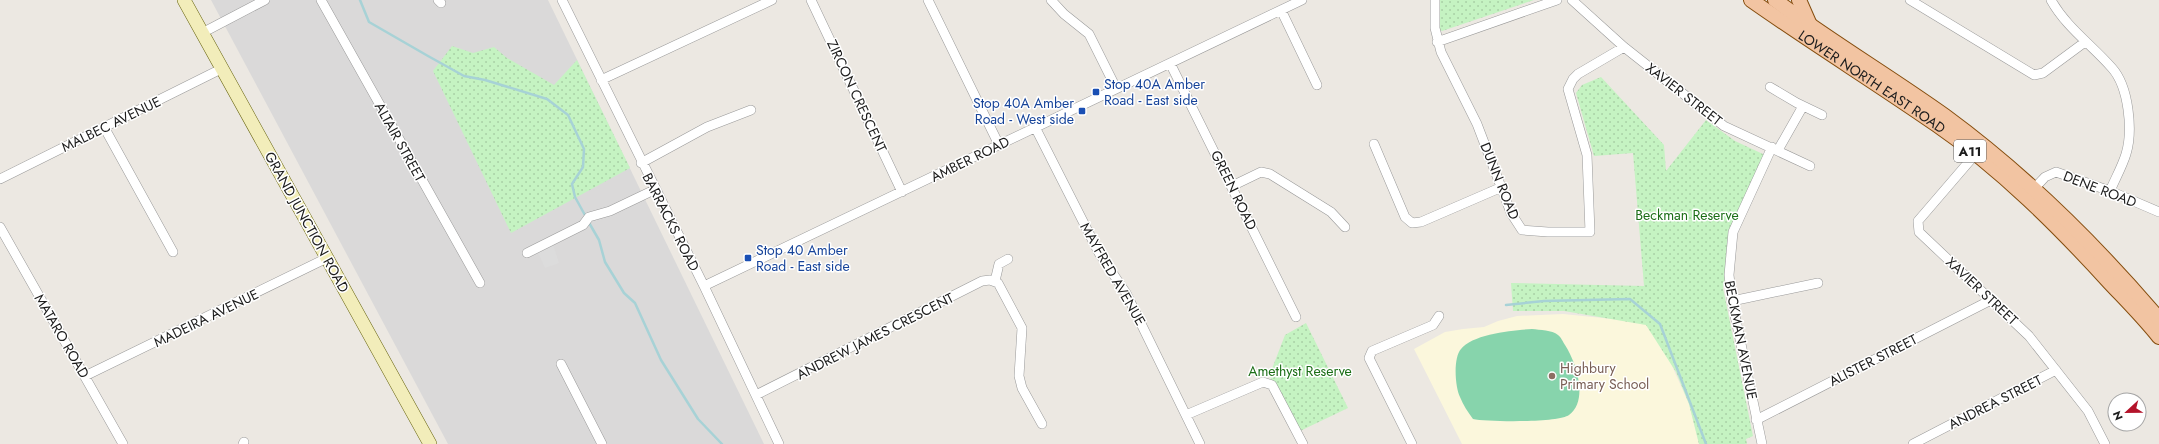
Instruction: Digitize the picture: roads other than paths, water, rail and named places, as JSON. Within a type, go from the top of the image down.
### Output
[{"type":"main road","name":"GRAND JUNCTION ROAD","points":[[184,0],[430,444]]},
{"type":"main road","name":"LOWER NORTH EAST ROAD","points":[[1751,0],[1787,10],[1944,116],[1979,150],[2030,193],[2126,281],[2159,319]]},
{"type":"main road","name":"LOWER NORTH EAST ROAD","points":[[1775,0],[1938,125],[1979,150]]},
{"type":"main road","points":[[1799,0],[1810,26]]},
{"type":"main road","name":"LOWER NORTH EAST ROAD","points":[[2030,193],[2072,242],[2159,337]]},
{"type":"street","points":[[202,33],[265,0]]},
{"type":"street","name":"ALTAIR STREET","points":[[321,0],[480,283]]},
{"type":"street","points":[[601,80],[772,0]]},
{"type":"street","name":"ZIRCON CRESCENT","points":[[811,0],[902,192]]},
{"type":"street","points":[[928,0],[999,145]]},
{"type":"street","points":[[1051,0],[1064,14],[1089,34],[1116,88]]},
{"type":"street","name":"AMBER ROAD","points":[[704,286],[1302,0]]},
{"type":"street","name":"DUNN ROAD","points":[[1435,0],[1435,28],[1437,42],[1477,124],[1511,213],[1522,230],[1548,232],[1590,232],[1587,155],[1568,89],[1573,78],[1578,74],[1624,47]]},
{"type":"street","points":[[1437,42],[1557,0]]},
{"type":"street","name":"XAVIER STREET","points":[[1572,0],[1624,47],[1724,126],[1810,166]]},
{"type":"street","points":[[1910,0],[2034,75],[2043,73],[2085,42]]},
{"type":"street","points":[[2051,0],[2072,28],[2114,70],[2125,95],[2129,117],[2129,136],[2126,154],[2110,191]]},
{"type":"street","name":"BARRACKS ROAD","points":[[565,1],[654,190],[704,286],[779,444]]},
{"type":"street","points":[[1282,10],[1317,85]]},
{"type":"street","name":"GREEN ROAD","points":[[1170,63],[1296,317]]},
{"type":"street","name":"MALBEC AVENUE","points":[[0,179],[221,69]]},
{"type":"street","points":[[1770,87],[1803,106],[1822,114]]},
{"type":"street","name":"BECKMAN AVENUE","points":[[1762,444],[1732,301],[1729,275],[1733,232],[1775,149],[1803,106]]},
{"type":"street","points":[[641,163],[707,127],[751,110]]},
{"type":"street","points":[[104,127],[173,252]]},
{"type":"street","name":"MAYFRED AVENUE","points":[[1035,127],[1099,253],[1126,293],[1200,444]]},
{"type":"street","points":[[1374,144],[1405,217],[1412,223],[1421,222],[1502,187]]},
{"type":"street","name":"XAVIER STREET","points":[[1979,150],[1918,221],[1919,232],[2029,336],[2088,411],[2105,444]]},
{"type":"street","points":[[1232,186],[1261,172],[1270,174],[1331,212],[1345,227]]},
{"type":"street","name":"DENE ROAD","points":[[2030,193],[2045,177],[2056,172],[2110,191],[2159,212]]},
{"type":"street","points":[[527,253],[583,225],[589,217],[610,211],[654,190]]},
{"type":"street","name":"MATARO ROAD","points":[[0,227],[123,444]]},
{"type":"street","name":"MADEIRA AVENUE","points":[[85,376],[327,258]]},
{"type":"street","points":[[1008,259],[999,264],[994,281],[998,283],[1022,328],[1019,376],[1022,388],[1042,424]]},
{"type":"street","name":"ANDREW JAMES CRESCENT","points":[[756,395],[982,281],[994,281]]},
{"type":"street","points":[[1732,301],[1818,283]]},
{"type":"street","name":"ALISTER STREET","points":[[1756,420],[1991,300]]},
{"type":"street","points":[[1412,444],[1369,358],[1372,351],[1433,325],[1440,316]]},
{"type":"street","points":[[561,364],[602,444]]},
{"type":"street","name":"ANDREA STREET","points":[[1913,444],[2056,370]]},
{"type":"street","points":[[1186,415],[1263,382],[1272,385],[1303,444]]},
{"type":"waterway","points":[[360,0],[369,22],[464,76],[485,80],[547,99],[568,115],[584,149],[583,167],[572,184],[575,197],[586,217]]},
{"type":"waterway","points":[[588,221],[599,240],[605,262],[624,293],[635,303],[661,360],[698,419],[722,444]]},
{"type":"waterway","points":[[1506,305],[1544,301],[1630,299],[1660,324],[1706,444]]},
{"type":"place","name":"Stop 40A Amber Road - East side","points":[[1096,92]]},
{"type":"place","name":"Stop 40A Amber Road - West side","points":[[1082,111]]},
{"type":"place","name":"Stop 40 Amber Road - East side","points":[[748,258]]},
{"type":"place","name":"Highbury Primary School","points":[[1552,376]]},
{"type":"park label","name":"Beckman Reserve","points":[[1687,215]]},
{"type":"park label","name":"Amethyst Reserve","points":[[1300,371]]}]
